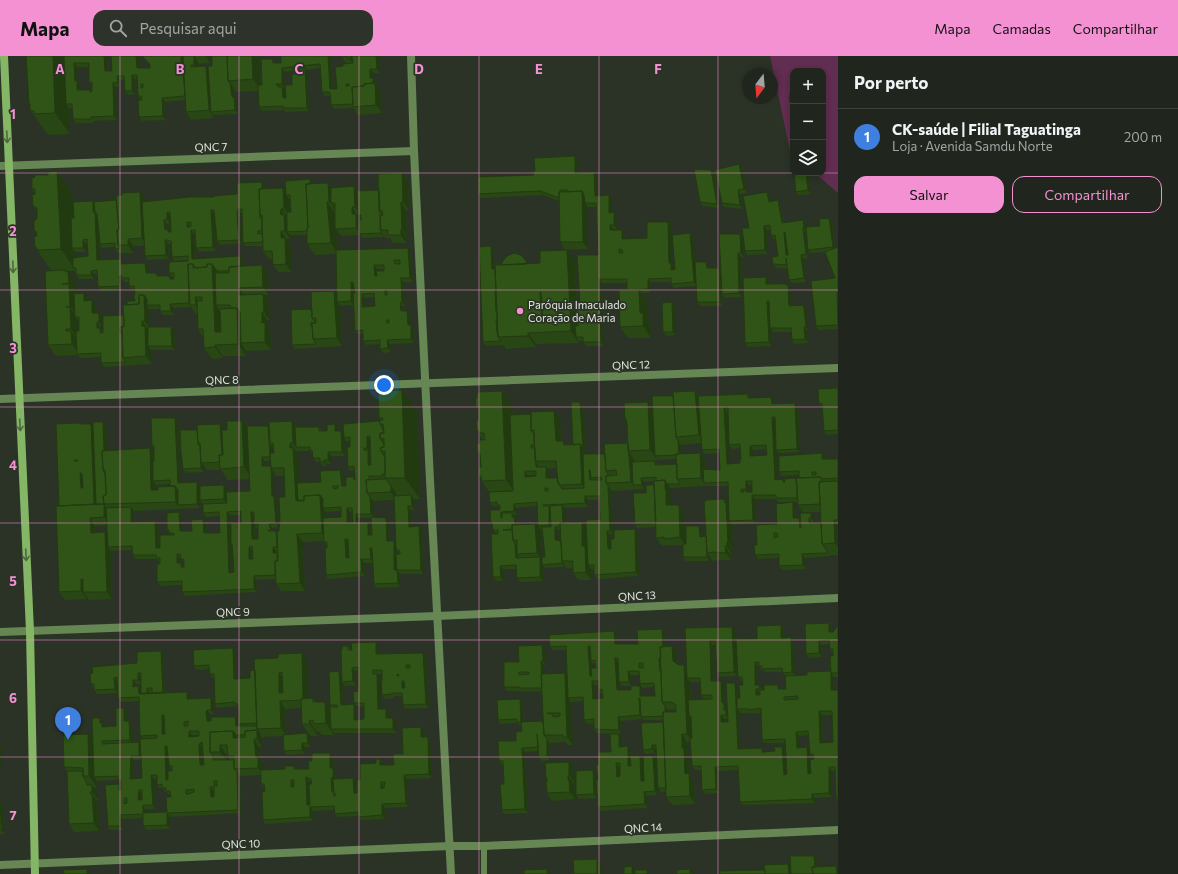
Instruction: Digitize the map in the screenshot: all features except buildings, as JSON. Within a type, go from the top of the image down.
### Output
[{"type":"main road","points":[[4,56],[30,631],[35,874]]},
{"type":"street","points":[[411,56],[425,384],[451,874]]},
{"type":"street","name":"QNC 7","points":[[0,166],[414,151]]},
{"type":"street","name":"QNC 12","points":[[425,384],[838,368]]},
{"type":"street","name":"QNC 8","points":[[0,400],[425,384]]},
{"type":"street","name":"QNC 13","points":[[437,616],[838,598]]},
{"type":"street","name":"QNC 9","points":[[0,632],[437,616]]},
{"type":"street","name":"QNC 14","points":[[450,846],[484,846],[838,830]]},
{"type":"street","name":"QNC 10","points":[[0,865],[450,846]]},
{"type":"lane","points":[[484,846],[484,874]]},
{"type":"shaded area","points":[[770,56],[838,56],[838,193],[818,176],[826,176],[826,68],[790,68],[790,151],[778,94],[778,68],[773,68]]},
{"type":"place","name":"Paróquia Imaculado Coração de Maria","points":[[520,311]]},
{"type":"place","name":"CK-saúde | Filial Taguatinga","points":[[68,740]]}]
